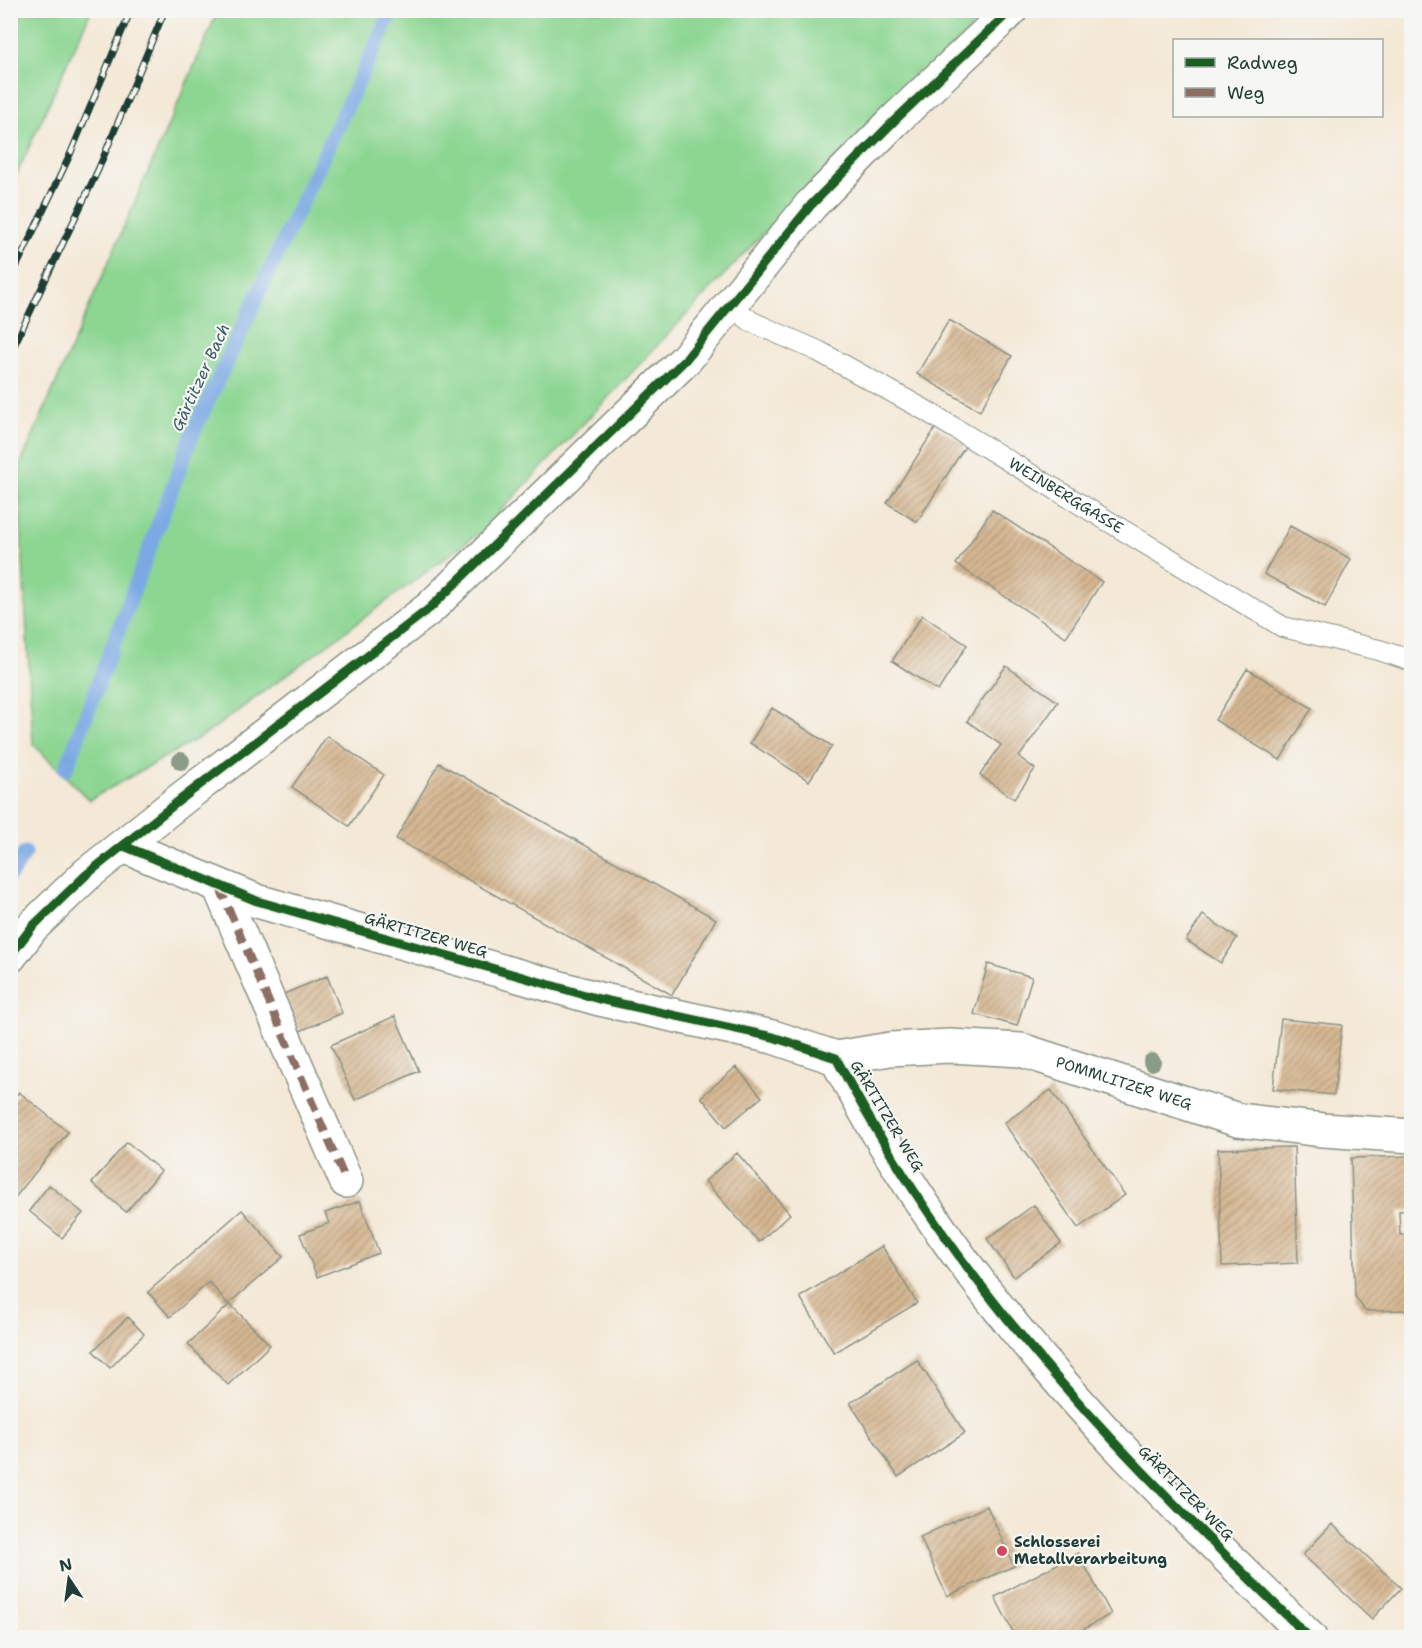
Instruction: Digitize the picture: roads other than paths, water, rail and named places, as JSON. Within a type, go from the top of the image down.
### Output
[{"type":"street","points":[[10,956],[32,927],[86,875],[430,608],[686,359],[812,205],[894,121],[1011,10]]},
{"type":"street","name":"GÄRTITZER WEG","points":[[124,846],[257,901],[599,999],[773,1037],[836,1058],[890,1152],[942,1232],[1017,1332],[1091,1418],[1310,1638]]},
{"type":"street","points":[[219,886],[346,1182]]},
{"type":"street","name":"POMMLITZER WEG","points":[[836,1058],[890,1049],[950,1046],[1021,1050],[1238,1120],[1323,1130],[1412,1136]]},
{"type":"lane","name":"WEINBERGGASSE","points":[[730,305],[752,322],[818,351],[923,409],[1283,627],[1379,650],[1412,662]]},
{"type":"waterway","name":"Gärtitzer Bach","points":[[66,769],[193,433],[392,10]]},
{"type":"waterway","name":"Gärtitzer Bach","points":[[10,875],[25,853]]},
{"type":"railway","points":[[10,280],[69,157],[131,10]]},
{"type":"railway","points":[[10,354],[98,170],[165,10]]},
{"type":"place","name":"Schlosserei Metallverarbeitung","points":[[1002,1551]]}]
